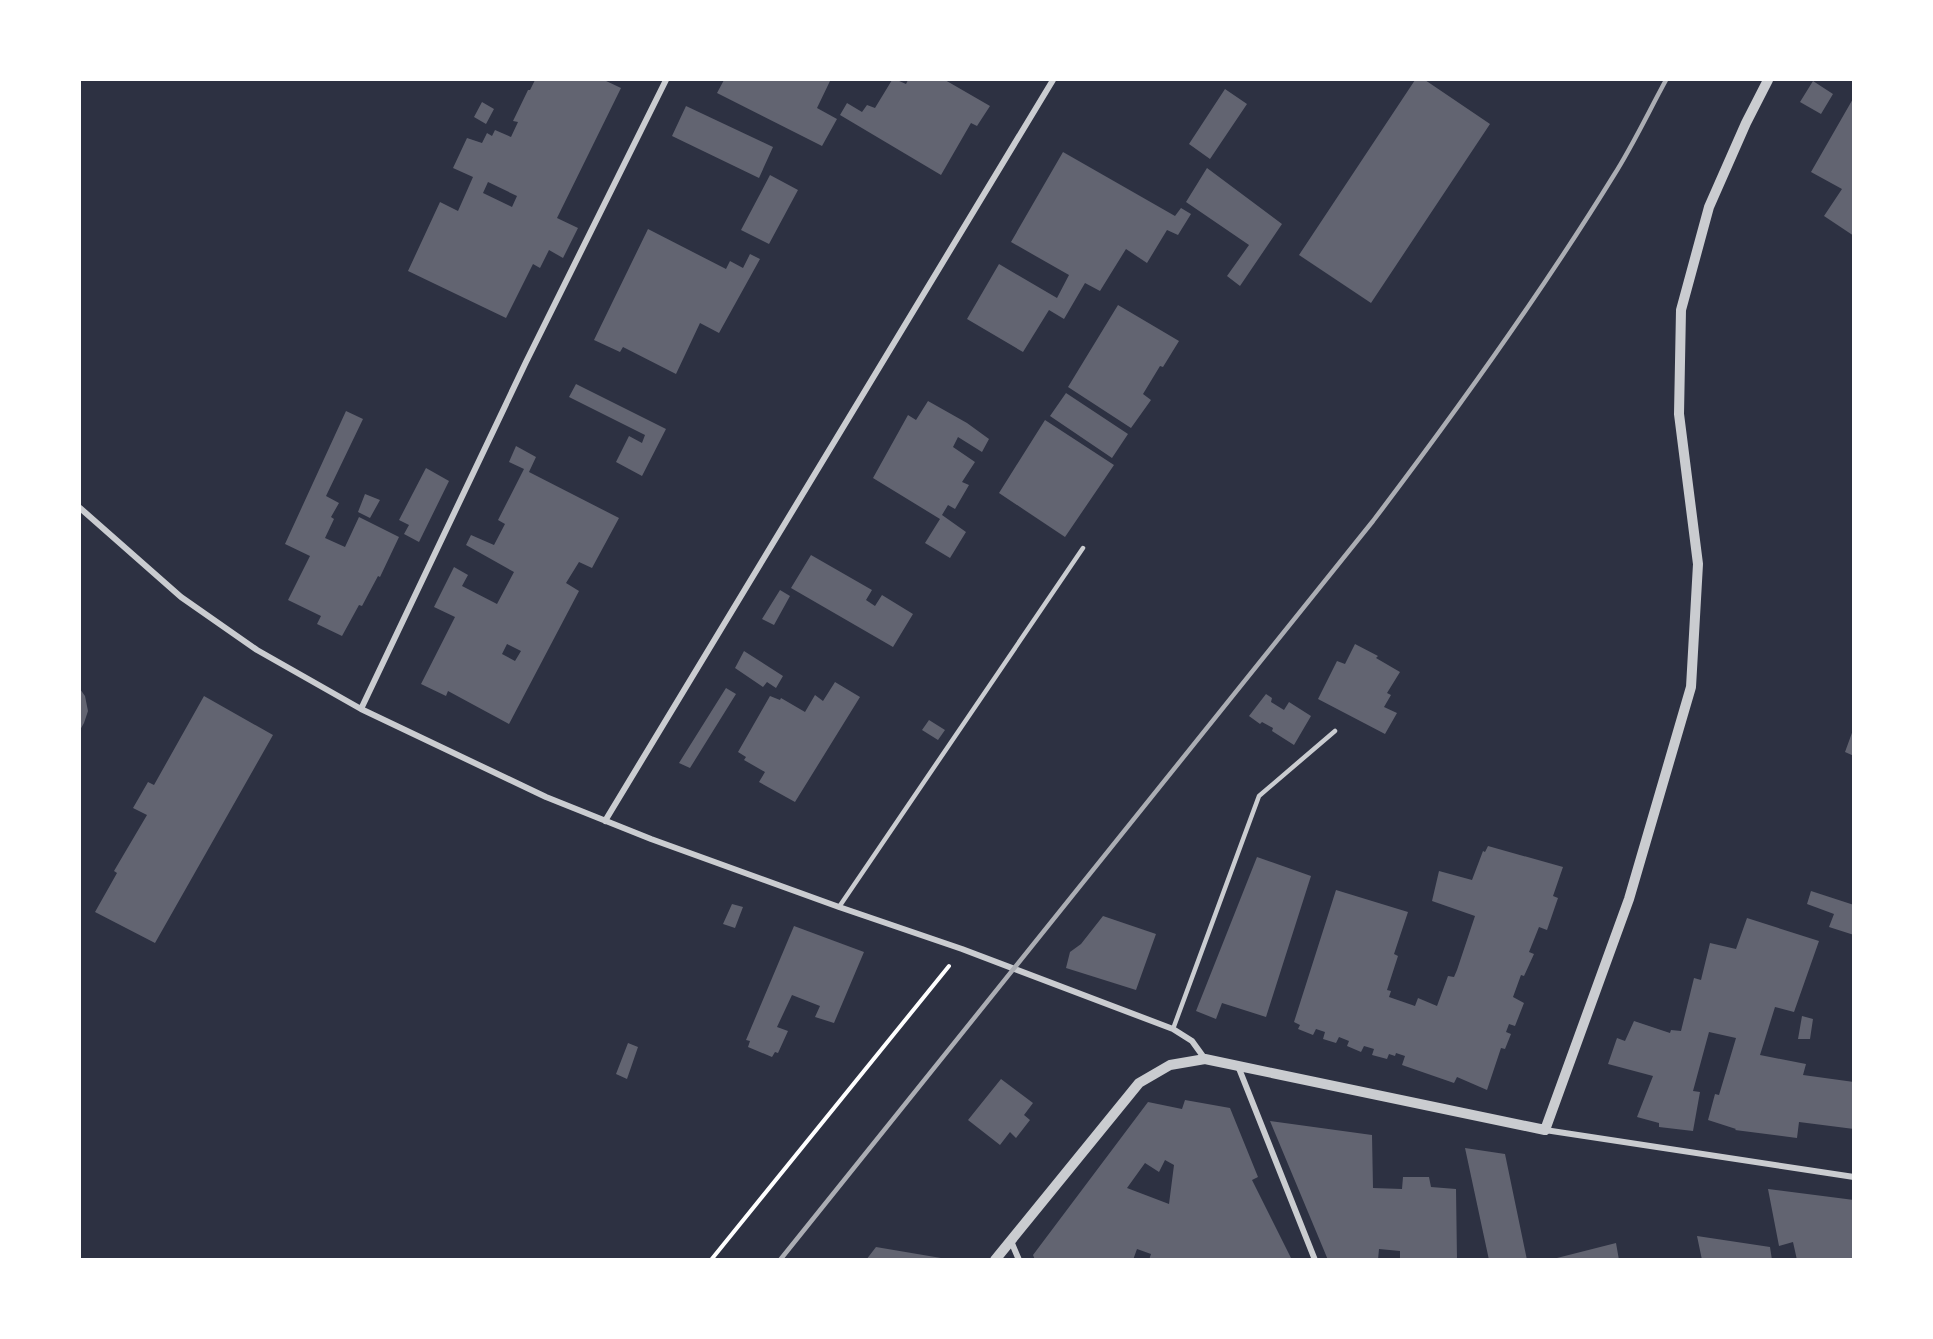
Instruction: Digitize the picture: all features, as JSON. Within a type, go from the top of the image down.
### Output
[{"type":"street","points":[[361,709],[521,373],[666,80]]},
{"type":"street","points":[[605,821],[1053,80]]},
{"type":"street","points":[[1545,1130],[1629,899],[1690,687],[1698,564],[1679,414],[1681,310],[1709,207],[1746,123],[1768,80]]},
{"type":"street","points":[[80,508],[182,597],[257,650],[361,709],[546,797],[605,821],[839,907],[962,949],[1173,1029],[1192,1041],[1205,1059]]},
{"type":"street","points":[[995,1260],[1139,1083],[1170,1065],[1205,1059],[1545,1130],[1854,1177]]},
{"type":"street","points":[[1238,1065],[1315,1260]]},
{"type":"street","points":[[1011,1240],[1019,1260]]},
{"type":"lane","points":[[839,907],[1083,548]]},
{"type":"lane","points":[[1173,1029],[1259,796],[1335,731]]},
{"type":"path","points":[[711,1260],[962,949]]},
{"type":"building","points":[[535,80],[604,80],[621,88],[557,218],[578,228],[563,258],[549,250],[540,268],[533,264],[506,318],[408,271],[440,202],[458,211],[473,177],[453,168],[467,138],[482,143],[487,133],[492,136],[495,130],[511,137],[518,122],[513,121]],"holes":[[[488,182],[517,196],[512,207],[483,193]]]},
{"type":"building","points":[[724,80],[830,81],[817,108],[837,119],[822,146],[717,93]]},
{"type":"building","points":[[892,80],[906,84],[908,80],[945,80],[990,106],[977,126],[971,123],[941,175],[840,115],[847,103],[862,112],[867,105],[875,108]]},
{"type":"building","points":[[1415,80],[1425,80],[1490,124],[1371,303],[1299,255]]},
{"type":"building","points":[[1813,81],[1833,94],[1821,114],[1800,102]]},
{"type":"building","points":[[1225,89],[1247,104],[1210,159],[1189,144]]},
{"type":"building","points":[[1854,97],[1854,236],[1824,216],[1842,189],[1811,172]]},
{"type":"building","points":[[482,102],[494,109],[486,124],[474,117]]},
{"type":"building","points":[[686,106],[773,147],[759,178],[672,136]]},
{"type":"building","points":[[1063,152],[1175,216],[1181,208],[1191,214],[1178,235],[1167,230],[1147,263],[1126,249],[1100,291],[1085,283],[1064,319],[1049,310],[1023,352],[967,319],[999,264],[1057,298],[1069,275],[1011,242]]},
{"type":"building","points":[[1207,168],[1282,224],[1240,286],[1227,276],[1249,245],[1186,202]]},
{"type":"building","points":[[770,175],[798,190],[769,244],[741,230]]},
{"type":"building","points":[[648,229],[726,269],[730,261],[743,268],[750,254],[760,259],[719,333],[700,323],[676,374],[623,347],[620,352],[594,340]]},
{"type":"building","points":[[1118,305],[1179,341],[1143,394],[1151,400],[1131,428],[1068,387]]},
{"type":"building","points":[[576,384],[666,429],[642,476],[616,462],[629,436],[642,443],[645,435],[569,397]]},
{"type":"building","points":[[1066,393],[1128,434],[1112,458],[1050,416]]},
{"type":"building","points":[[928,401],[967,423],[989,439],[982,452],[958,437],[953,447],[975,462],[962,482],[969,485],[955,509],[948,505],[942,515],[966,532],[950,558],[925,543],[940,519],[873,478],[908,415],[916,420]]},
{"type":"building","points":[[346,411],[363,419],[326,496],[339,503],[331,517],[334,519],[325,538],[345,547],[359,517],[399,537],[380,577],[378,576],[362,606],[359,605],[342,636],[317,624],[321,616],[288,600],[310,556],[285,544]]},
{"type":"building","points":[[1045,420],[1114,465],[1065,537],[999,493]]},
{"type":"building","points":[[516,446],[536,457],[529,472],[619,518],[592,568],[579,562],[566,583],[579,591],[509,724],[448,691],[446,696],[421,684],[455,617],[434,607],[454,567],[468,575],[462,586],[497,604],[514,572],[466,545],[471,535],[494,545],[505,524],[498,520],[524,469],[509,462]],"holes":[[[507,644],[521,651],[515,661],[502,654]]]},
{"type":"building","points":[[426,468],[449,481],[419,542],[404,534],[409,525],[399,520]]},
{"type":"building","points":[[365,494],[380,500],[370,518],[358,512]]},
{"type":"building","points":[[811,555],[872,590],[866,600],[875,606],[882,595],[913,614],[893,647],[791,588]]},
{"type":"building","points":[[780,590],[790,596],[774,625],[762,619]]},
{"type":"building","points":[[1355,644],[1378,656],[1376,658],[1400,672],[1387,693],[1391,695],[1384,707],[1397,713],[1385,734],[1318,699],[1337,661],[1345,664]]},
{"type":"building","points":[[744,651],[783,676],[776,688],[767,682],[763,687],[735,668]]},
{"type":"building","points":[[835,682],[860,697],[795,802],[759,782],[765,772],[744,760],[746,757],[738,752],[770,696],[780,700],[781,698],[805,712],[815,695],[823,701]]},
{"type":"building","points":[[726,688],[736,694],[690,768],[679,763]]},
{"type":"building","points":[[80,689],[85,696],[88,711],[80,730]]},
{"type":"building","points":[[1266,694],[1272,698],[1271,702],[1284,710],[1289,702],[1311,716],[1294,745],[1272,731],[1273,728],[1262,722],[1260,724],[1249,716]]},
{"type":"building","points":[[204,696],[273,735],[155,943],[95,912],[117,873],[114,871],[147,815],[133,808],[148,782],[154,785]]},
{"type":"building","points":[[929,720],[945,730],[938,740],[922,730]]},
{"type":"building","points":[[1854,730],[1854,756],[1845,752]]},
{"type":"building","points":[[1488,846],[1563,867],[1553,896],[1558,898],[1547,930],[1539,927],[1529,952],[1534,954],[1524,976],[1521,975],[1513,997],[1524,1003],[1515,1026],[1509,1024],[1506,1032],[1511,1034],[1505,1049],[1501,1048],[1487,1090],[1457,1077],[1454,1083],[1402,1065],[1405,1056],[1396,1053],[1395,1056],[1389,1054],[1387,1059],[1372,1055],[1374,1049],[1364,1046],[1361,1052],[1347,1046],[1349,1041],[1339,1037],[1336,1043],[1323,1039],[1325,1032],[1316,1029],[1313,1035],[1298,1029],[1300,1025],[1294,1022],[1336,890],[1408,912],[1394,954],[1398,956],[1387,990],[1391,991],[1389,997],[1415,1006],[1418,998],[1437,1006],[1448,976],[1454,977],[1457,970],[1475,916],[1432,901],[1439,871],[1472,880],[1483,851],[1485,852]]},
{"type":"building","points":[[1257,857],[1311,876],[1266,1017],[1222,1003],[1216,1019],[1196,1011]]},
{"type":"building","points":[[1811,891],[1854,905],[1854,935],[1829,927],[1834,914],[1807,904]]},
{"type":"building","points":[[732,904],[743,907],[735,928],[723,924]]},
{"type":"building","points":[[1103,916],[1156,934],[1136,990],[1066,968],[1070,952],[1081,944]]},
{"type":"building","points":[[1747,918],[1819,941],[1794,1012],[1775,1007],[1760,1055],[1806,1064],[1803,1075],[1854,1082],[1854,1129],[1799,1122],[1797,1138],[1735,1130],[1708,1120],[1715,1094],[1719,1095],[1736,1038],[1709,1032],[1693,1091],[1700,1092],[1693,1131],[1659,1127],[1659,1123],[1637,1117],[1653,1076],[1608,1064],[1617,1038],[1625,1041],[1634,1021],[1670,1033],[1671,1030],[1681,1031],[1694,978],[1701,980],[1710,943],[1736,949]]},
{"type":"building","points":[[794,926],[864,952],[834,1023],[815,1017],[820,1006],[792,995],[777,1027],[788,1031],[778,1053],[775,1052],[772,1057],[748,1047],[750,1041],[746,1040]]},
{"type":"building","points":[[1802,1016],[1813,1019],[1810,1039],[1798,1039]]},
{"type":"building","points":[[628,1043],[638,1047],[627,1079],[616,1074]]},
{"type":"building","points":[[1001,1079],[1033,1103],[1024,1115],[1030,1120],[1016,1138],[1010,1132],[1000,1145],[968,1120]]},
{"type":"building","points":[[1185,1100],[1230,1108],[1258,1177],[1252,1180],[1292,1260],[1149,1260],[1151,1254],[1137,1249],[1133,1260],[1035,1260],[1033,1255],[1148,1102],[1182,1109]],"holes":[[[1165,1160],[1174,1165],[1169,1204],[1127,1188],[1145,1163],[1159,1172]]]},
{"type":"building","points":[[1270,1121],[1372,1135],[1373,1188],[1402,1189],[1403,1177],[1429,1177],[1431,1187],[1456,1189],[1457,1260],[1400,1260],[1400,1251],[1379,1249],[1378,1260],[1328,1260]]},
{"type":"building","points":[[1465,1148],[1505,1154],[1527,1260],[1489,1260]]},
{"type":"building","points":[[1768,1189],[1854,1200],[1854,1260],[1797,1260],[1793,1242],[1779,1246]]},
{"type":"building","points":[[1697,1236],[1770,1247],[1772,1260],[1702,1260]]},
{"type":"building","points":[[1616,1243],[1619,1260],[1553,1259]]},
{"type":"building","points":[[876,1247],[941,1258],[941,1260],[866,1260]]},
{"type":"railway","points":[[780,1260],[1405,479],[1498,351],[1586,220],[1621,164],[1666,80]]}]
